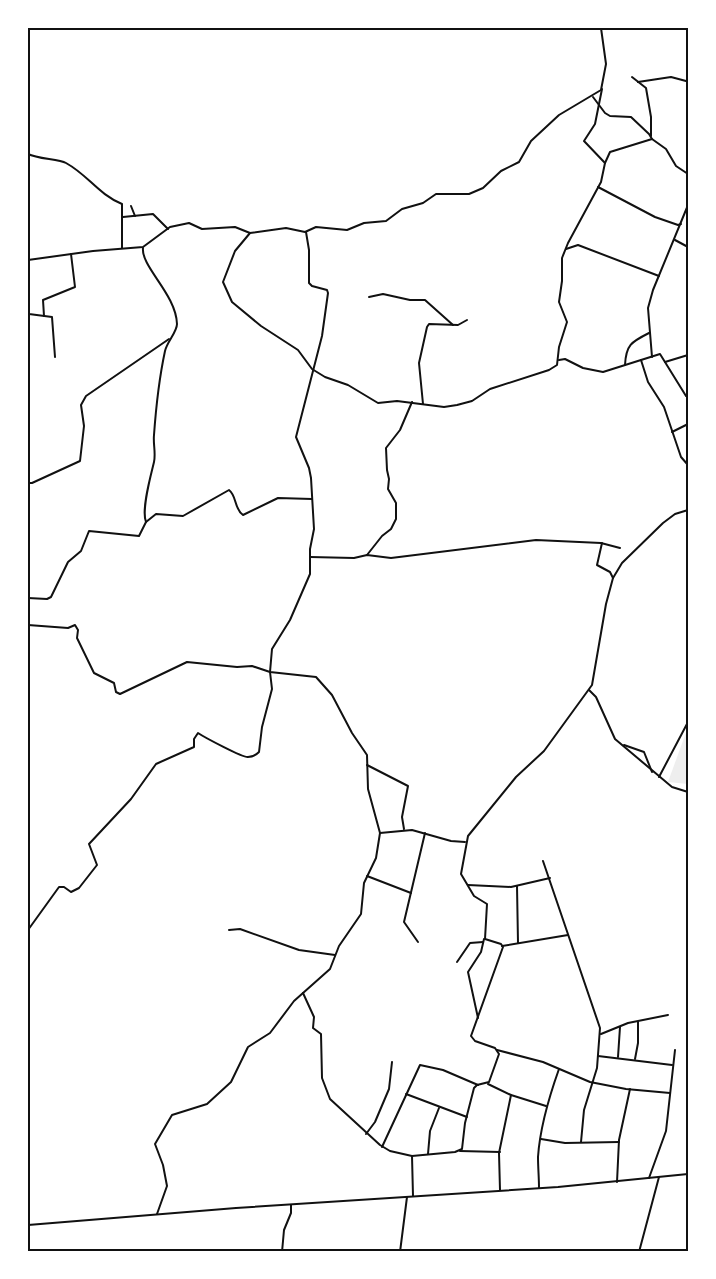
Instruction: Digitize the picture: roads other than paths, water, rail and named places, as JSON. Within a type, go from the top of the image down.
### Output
[{"type":"street","points":[[601,28],[606,64],[594,128],[584,141],[605,163]]},
{"type":"street","points":[[632,77],[646,88],[651,118],[651,137]]},
{"type":"street","points":[[638,82],[671,77],[686,81]]},
{"type":"street","points":[[28,260],[143,247],[168,229],[189,223],[202,229],[235,227],[250,233],[286,228],[306,232],[316,228],[349,230],[364,224],[386,221],[402,209],[423,203],[436,194],[469,194],[480,190],[501,170],[519,162],[531,141],[559,115],[593,97],[602,88]]},
{"type":"street","points":[[593,97],[603,112],[610,116],[631,118],[666,149],[676,166],[688,174]]},
{"type":"street","points":[[250,233],[235,250],[223,282],[229,298],[261,326],[298,350],[313,370],[348,385],[378,403],[412,402],[449,407],[466,403],[490,390],[549,370],[557,365],[559,347],[567,322],[559,302],[562,261],[566,249],[598,187],[605,163],[612,151],[651,137]]},
{"type":"street","points":[[28,154],[45,160],[65,162],[93,183],[103,195],[122,204],[122,248]]},
{"type":"street","points":[[598,187],[645,212],[678,225],[680,228]]},
{"type":"street","points":[[652,357],[648,308],[688,205]]},
{"type":"street","points":[[131,206],[135,217]]},
{"type":"street","points":[[123,216],[135,217],[153,214],[168,229]]},
{"type":"street","points":[[28,930],[59,887],[64,887],[71,892],[79,888],[97,865],[89,844],[131,799],[156,764],[194,747],[194,739],[198,732],[207,740],[236,751],[244,757],[258,754],[262,738],[262,727],[272,689],[270,672],[272,649],[290,620],[308,580],[314,529],[309,468],[296,437],[325,320],[328,294],[326,290],[312,286],[309,283],[309,250],[306,232]]},
{"type":"street","points":[[675,240],[688,247]]},
{"type":"street","points":[[566,249],[578,245],[659,276]]},
{"type":"street","points":[[143,247],[143,255],[151,270],[165,288],[174,310],[177,325],[168,339],[159,386],[154,435],[154,462],[145,510],[146,522]]},
{"type":"street","points":[[44,316],[44,300],[74,287],[71,254]]},
{"type":"street","points":[[369,297],[383,294],[410,300],[425,300],[453,325]]},
{"type":"street","points":[[28,309],[29,314],[52,318],[56,357]]},
{"type":"street","points":[[423,404],[419,364],[429,324],[460,325],[467,320]]},
{"type":"street","points":[[625,365],[627,349],[633,342],[649,333]]},
{"type":"street","points":[[28,483],[32,483],[80,461],[84,426],[81,405],[86,396],[168,339]]},
{"type":"street","points":[[559,360],[564,359],[583,368],[603,372],[660,354],[678,386],[686,396],[688,395]]},
{"type":"street","points":[[666,362],[688,355]]},
{"type":"street","points":[[641,360],[648,382],[664,407],[681,457],[688,465]]},
{"type":"street","points":[[367,555],[382,536],[391,529],[396,519],[396,503],[388,489],[390,479],[387,470],[386,448],[400,430],[412,402]]},
{"type":"street","points":[[672,432],[688,424]]},
{"type":"street","points":[[28,598],[47,599],[51,597],[67,565],[81,551],[89,531],[138,536],[146,522],[158,513],[183,516],[229,490],[233,493],[239,512],[242,515],[278,498],[312,499]]},
{"type":"street","points":[[478,1018],[468,972],[481,952],[485,938],[487,904],[474,896],[461,873],[466,842],[473,828],[489,813],[516,777],[544,751],[589,690],[595,677],[598,643],[613,578],[626,559],[648,536],[675,514],[688,510]]},
{"type":"street","points":[[310,558],[354,558],[367,555],[391,558],[517,541],[602,543],[620,548]]},
{"type":"street","points":[[602,543],[597,565],[610,572],[613,578]]},
{"type":"street","points":[[28,625],[68,628],[75,625],[78,630],[77,638],[94,673],[114,683],[116,692],[120,694],[187,662],[237,667],[252,666],[270,672],[313,676],[321,681],[332,695],[352,733],[367,754],[368,789],[380,833],[376,858],[364,883],[361,914],[342,940],[328,971],[302,992],[270,1033],[248,1047],[235,1078],[225,1089],[206,1104],[172,1115],[165,1123],[154,1144],[163,1165],[167,1186],[157,1214]]},
{"type":"street","points":[[589,690],[596,697],[612,736],[652,772],[678,791],[688,792]]},
{"type":"street","points":[[659,777],[688,722]]},
{"type":"street","points":[[622,745],[644,752],[652,772]]},
{"type":"street","points":[[366,764],[408,786],[402,813],[404,829]]},
{"type":"street","points":[[380,833],[404,829],[426,833],[451,841],[466,842]]},
{"type":"street","points":[[418,942],[404,922],[426,833]]},
{"type":"street","points":[[543,861],[600,1034],[593,1082],[584,1110],[581,1142]]},
{"type":"street","points":[[367,876],[412,893]]},
{"type":"street","points":[[468,885],[490,888],[517,886],[550,878]]},
{"type":"street","points":[[517,886],[518,943]]},
{"type":"street","points":[[229,930],[240,929],[299,950],[336,955]]},
{"type":"street","points":[[485,938],[502,946],[568,935]]},
{"type":"street","points":[[457,962],[470,943],[483,942]]},
{"type":"street","points":[[502,946],[499,963],[471,1038],[474,1042],[593,1082],[630,1089],[670,1093]]},
{"type":"street","points":[[302,992],[314,1017],[313,1028],[321,1034],[324,1089],[336,1107],[366,1134],[382,1146],[412,1156],[460,1151],[500,1152]]},
{"type":"street","points":[[600,1034],[620,1026],[668,1014]]},
{"type":"street","points":[[634,1059],[638,1044],[638,1021]]},
{"type":"street","points":[[618,1057],[620,1026]]},
{"type":"street","points":[[488,1084],[498,1057],[497,1050]]},
{"type":"street","points":[[650,1178],[666,1131],[675,1050]]},
{"type":"street","points":[[598,1056],[672,1065]]},
{"type":"street","points":[[366,1134],[375,1122],[389,1088],[392,1062]]},
{"type":"street","points":[[382,1146],[421,1064],[478,1085],[488,1084],[511,1095],[547,1107]]},
{"type":"street","points":[[539,1188],[541,1139],[547,1107],[559,1069]]},
{"type":"street","points":[[460,1151],[463,1147],[467,1117],[474,1088],[478,1085]]},
{"type":"street","points":[[616,1182],[619,1142],[630,1089]]},
{"type":"street","points":[[406,1094],[467,1117]]},
{"type":"street","points":[[500,1190],[500,1152],[511,1095]]},
{"type":"street","points":[[428,1154],[430,1131],[439,1108]]},
{"type":"street","points":[[541,1139],[557,1143],[619,1142]]},
{"type":"street","points":[[412,1156],[413,1196]]},
{"type":"street","points":[[28,1225],[291,1204],[539,1188],[688,1174]]},
{"type":"street","points":[[638,1252],[659,1177]]},
{"type":"street","points":[[400,1252],[407,1196]]},
{"type":"street","points":[[282,1252],[284,1230],[291,1213],[291,1204]]}]
